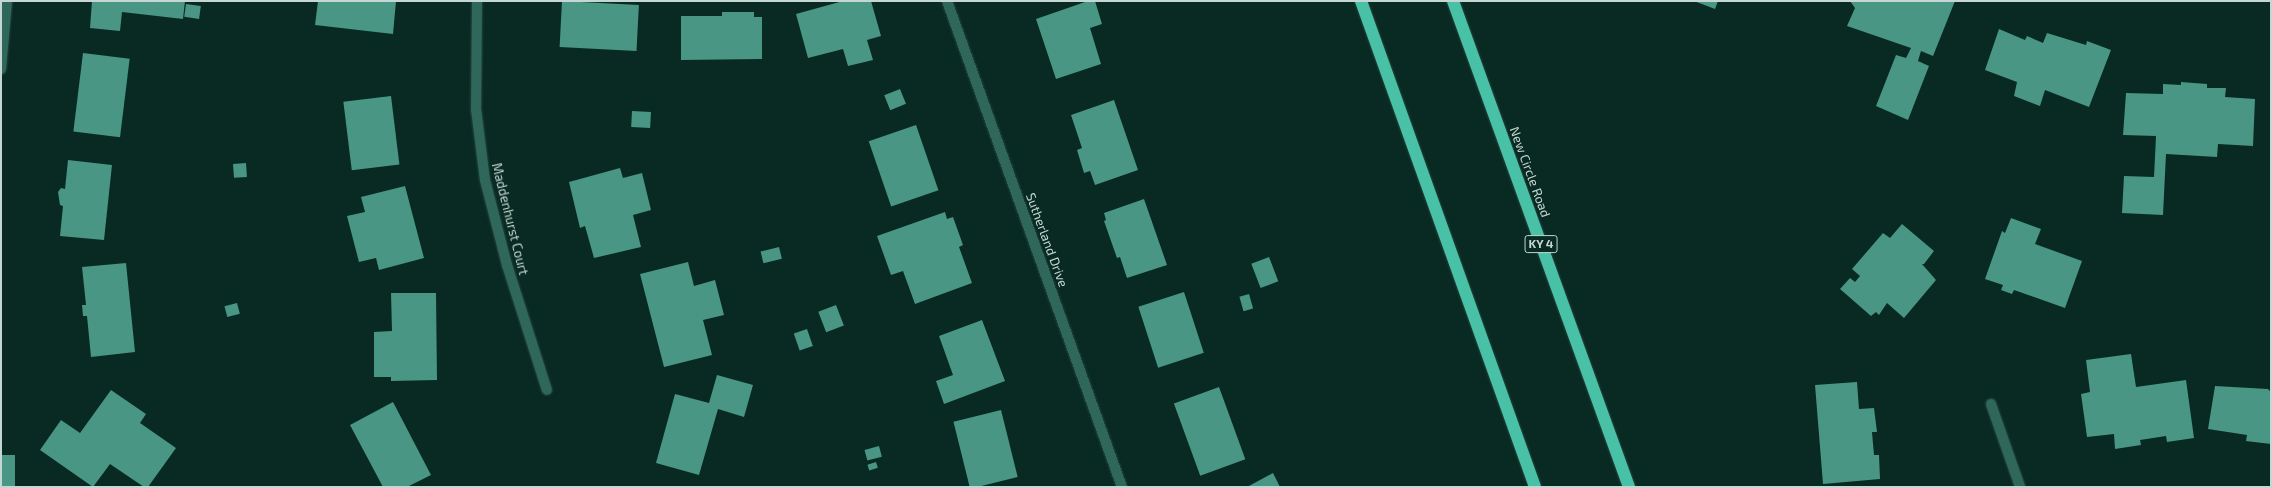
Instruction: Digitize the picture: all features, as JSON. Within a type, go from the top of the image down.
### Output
[{"type":"highway","points":[[1361,1],[1535,487]]},
{"type":"highway","name":"New Circle Road","points":[[1453,1],[1629,487]]},
{"type":"street","points":[[1,69],[7,1]]},
{"type":"street","name":"Maddenhurst Court","points":[[477,1],[476,109],[485,180],[506,265],[547,390]]},
{"type":"street","name":"Sutherland Drive","points":[[947,1],[1122,487]]},
{"type":"street","points":[[1991,404],[2020,487]]},
{"type":"building","points":[[92,1],[185,1],[183,19],[122,12],[120,31],[90,28]]},
{"type":"building","points":[[318,1],[396,1],[393,34],[315,25]]},
{"type":"building","points":[[562,1],[639,5],[636,51],[560,47]]},
{"type":"building","points":[[843,1],[871,1],[881,36],[867,40],[873,60],[848,66],[843,49],[808,58],[796,14]]},
{"type":"building","points":[[1088,1],[1095,1],[1102,24],[1090,28],[1101,64],[1056,79],[1036,19]]},
{"type":"building","points":[[1694,1],[1718,1],[1715,9]]},
{"type":"building","points":[[1850,1],[1955,1],[1933,56],[1921,51],[1918,61],[1929,66],[1908,120],[1876,106],[1896,55],[1906,58],[1911,48],[1847,26],[1855,8]]},
{"type":"building","points":[[186,4],[201,6],[199,19],[184,17]]},
{"type":"building","points":[[722,12],[754,12],[754,17],[762,17],[762,59],[681,60],[681,16],[722,16]]},
{"type":"building","points":[[1999,29],[2025,40],[2027,36],[2043,43],[2047,33],[2086,45],[2087,41],[2111,50],[2089,107],[2045,90],[2040,106],[2014,96],[2017,82],[1985,70]]},
{"type":"building","points":[[83,53],[130,59],[120,137],[73,131]]},
{"type":"building","points":[[2181,82],[2207,84],[2207,88],[2226,88],[2225,97],[2255,99],[2253,146],[2218,144],[2217,157],[2166,154],[2163,215],[2122,213],[2124,176],[2154,177],[2156,136],[2123,135],[2126,93],[2163,94],[2163,84],[2181,85]]},
{"type":"building","points":[[900,89],[906,104],[890,110],[884,95]]},
{"type":"building","points":[[391,96],[399,164],[352,170],[343,102]]},
{"type":"building","points":[[1114,100],[1138,170],[1095,185],[1090,171],[1084,173],[1077,150],[1082,148],[1071,115]]},
{"type":"building","points":[[632,111],[651,112],[650,128],[631,127]]},
{"type":"building","points":[[916,125],[938,190],[891,207],[869,141]]},
{"type":"building","points":[[68,160],[112,165],[104,240],[60,236],[63,206],[60,205],[58,192],[61,188],[65,189]]},
{"type":"building","points":[[246,163],[247,177],[234,178],[233,164]]},
{"type":"building","points":[[620,168],[623,178],[642,173],[651,210],[633,215],[641,247],[594,258],[585,226],[580,228],[569,182]]},
{"type":"building","points":[[405,186],[424,258],[379,270],[376,258],[359,262],[347,216],[365,212],[361,197]]},
{"type":"building","points":[[1144,199],[1167,265],[1127,278],[1120,257],[1117,258],[1104,221],[1106,220],[1104,213]]},
{"type":"building","points":[[945,212],[947,219],[953,217],[963,245],[959,247],[972,283],[915,304],[903,271],[891,275],[877,236]]},
{"type":"building","points":[[2011,218],[2041,229],[2035,244],[2082,261],[2065,308],[2014,290],[2012,294],[2001,290],[2003,285],[1985,279],[2002,231],[2005,233]]},
{"type":"building","points":[[1902,224],[1934,251],[1924,264],[1922,264],[1936,280],[1904,318],[1887,303],[1879,315],[1876,312],[1871,316],[1840,289],[1850,278],[1855,282],[1860,276],[1852,269],[1883,233],[1890,238]]},
{"type":"building","points":[[779,247],[782,259],[763,263],[761,252]]},
{"type":"building","points":[[1269,257],[1278,281],[1261,288],[1251,264]]},
{"type":"building","points":[[688,262],[694,286],[715,280],[724,315],[703,320],[712,355],[664,367],[640,274]]},
{"type":"building","points":[[126,263],[135,352],[91,357],[87,316],[83,316],[82,305],[86,305],[82,267]]},
{"type":"building","points":[[1184,292],[1204,353],[1158,368],[1138,307]]},
{"type":"building","points":[[391,293],[436,293],[437,380],[391,381],[391,377],[374,377],[374,332],[392,331]]},
{"type":"building","points":[[1249,294],[1253,308],[1244,311],[1239,297]]},
{"type":"building","points":[[237,303],[240,314],[227,317],[224,306]]},
{"type":"building","points":[[836,305],[844,326],[826,332],[818,312]]},
{"type":"building","points":[[982,320],[1005,381],[944,404],[936,381],[953,375],[939,336]]},
{"type":"building","points":[[807,329],[813,346],[800,351],[794,334]]},
{"type":"building","points":[[2131,354],[2136,387],[2186,380],[2194,438],[2167,442],[2166,436],[2140,440],[2141,445],[2115,449],[2114,434],[2087,437],[2081,394],[2090,392],[2086,360]]},
{"type":"building","points":[[717,375],[753,385],[744,417],[718,409],[699,475],[656,463],[675,394],[709,403]]},
{"type":"building","points":[[1857,382],[1859,409],[1874,408],[1877,432],[1872,432],[1874,455],[1879,455],[1880,479],[1823,484],[1815,385]]},
{"type":"building","points":[[2215,386],[2268,389],[2271,392],[2271,444],[2246,441],[2247,435],[2208,429]]},
{"type":"building","points":[[1219,387],[1245,459],[1200,476],[1174,403]]},
{"type":"building","points":[[111,390],[146,414],[140,423],[176,448],[148,487],[144,487],[110,464],[93,487],[40,450],[61,420],[80,433]]},
{"type":"building","points":[[393,402],[431,475],[407,487],[383,487],[350,425]]},
{"type":"building","points":[[1001,410],[1018,477],[977,487],[970,487],[953,422]]},
{"type":"building","points":[[879,446],[882,457],[867,461],[865,450]]},
{"type":"building","points":[[1,455],[15,455],[15,487],[1,487]]},
{"type":"building","points":[[876,462],[878,468],[869,470],[867,465]]},
{"type":"building","points":[[1273,473],[1280,487],[1247,487]]}]
